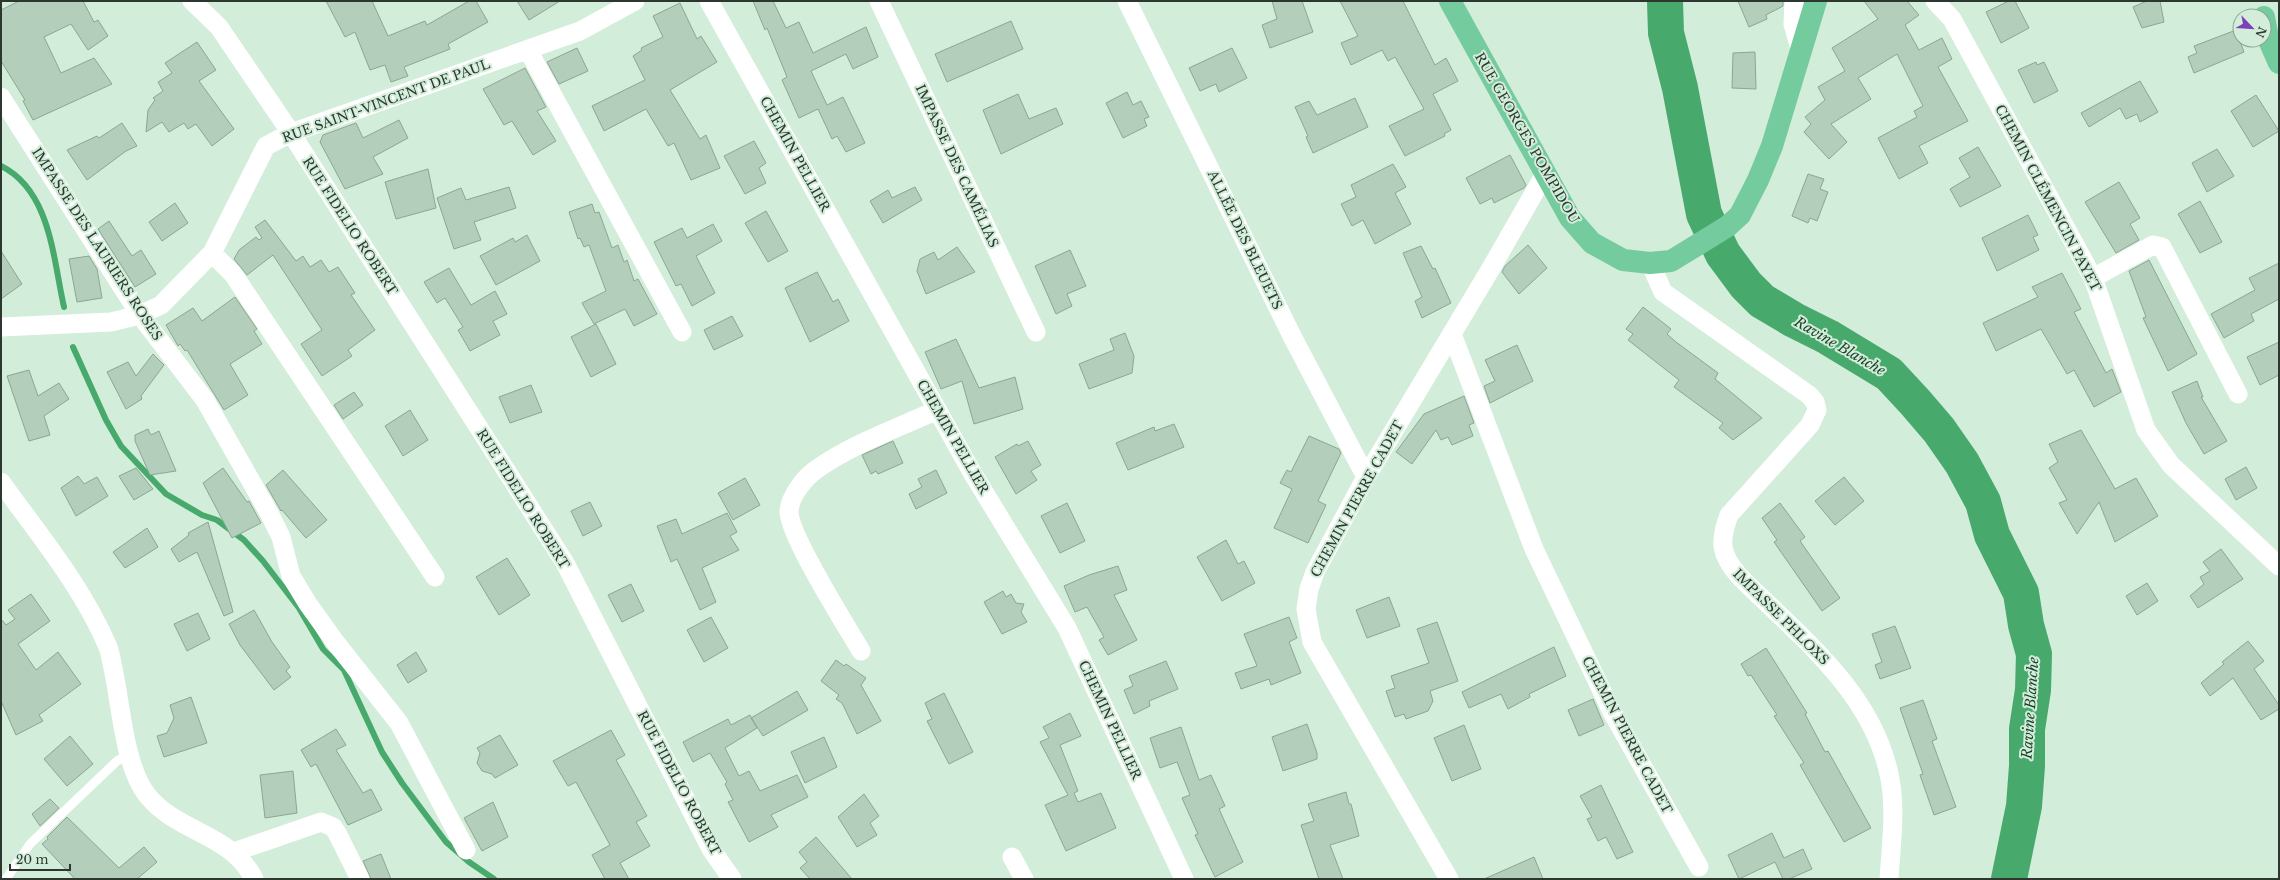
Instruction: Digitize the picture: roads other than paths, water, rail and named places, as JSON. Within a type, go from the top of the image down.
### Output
[{"type":"main road","name":"RUE GEORGES POMPIDOU","points":[[1450,1],[1570,218],[1592,243],[1623,260],[1661,262]]},
{"type":"main road","points":[[1661,262],[1728,226],[1740,215],[1758,180],[1772,146],[1800,49],[1816,1]]},
{"type":"main road","points":[[2272,47],[2279,63]]},
{"type":"street","name":"RUE FIDELIO ROBERT","points":[[192,1],[219,27],[291,133],[565,563],[711,849],[732,879]]},
{"type":"street","name":"RUE SAINT-VINCENT DE PAUL","points":[[1,327],[111,322],[140,315],[161,305],[212,253],[266,146],[291,133],[580,31],[635,1]]},
{"type":"street","name":"CHEMIN PELLIER","points":[[710,1],[972,474],[1067,628],[1184,879]]},
{"type":"street","name":"IMPASSE DES CAMÉLIAS","points":[[879,1],[1036,332]]},
{"type":"street","name":"ALLÉE DES BLEUETS","points":[[1127,1],[1292,336],[1366,477]]},
{"type":"street","points":[[1794,1],[1793,24],[1800,49]]},
{"type":"street","name":"CHEMIN CLÉMENCIN PAYET","points":[[1935,1],[1952,19],[2093,278],[2146,430],[2171,465],[2279,566]]},
{"type":"street","points":[[528,50],[682,332]]},
{"type":"street","name":"IMPASSE DES LAURIERS ROSES","points":[[1,97],[140,315],[205,400],[281,537],[291,576],[308,604],[336,643],[399,723],[466,850]]},
{"type":"street","name":"CHEMIN PIERRE CADET","points":[[1449,879],[1312,642],[1306,609],[1308,589],[1314,572],[1366,477],[1452,334],[1545,174]]},
{"type":"street","points":[[2093,278],[2153,245],[2162,247],[2238,394]]},
{"type":"street","points":[[212,253],[233,274],[435,577]]},
{"type":"street","name":"IMPASSE PHLOXS","points":[[1661,262],[1663,292],[1809,395],[1815,402],[1817,410],[1810,425],[1729,515],[1722,533],[1722,547],[1729,564],[1739,576],[1838,674],[1863,710],[1882,750],[1890,780],[1892,811],[1889,879]]},
{"type":"street","name":"CHEMIN PIERRE CADET","points":[[1452,334],[1534,549],[1611,710],[1699,867]]},
{"type":"street","points":[[861,651],[800,542],[790,521],[789,510],[803,482],[816,469],[852,450],[937,410]]},
{"type":"street","points":[[1,482],[82,594],[109,648],[130,754],[139,782],[147,794],[162,810],[234,852],[244,862],[254,879]]},
{"type":"street","points":[[234,852],[321,822],[333,827],[360,879]]},
{"type":"street","points":[[1012,857],[1024,879]]},
{"type":"lane","points":[[6,879],[30,844],[117,761],[130,754]]},
{"type":"waterway","name":"Ravine Blanche","points":[[1665,1],[1666,33],[1680,88],[1704,214],[1723,254],[1746,285],[1762,301],[1794,320],[1828,337],[1889,374],[1915,402],[1939,430],[1962,463],[1983,502],[1992,535],[2021,593],[2026,625],[2034,654],[2033,690],[2027,729],[2027,766],[2024,806],[2009,879]]},
{"type":"waterway","points":[[1,166],[18,177],[30,192],[40,209],[52,248],[64,307]]},
{"type":"waterway","points":[[73,347],[106,420],[121,446],[166,494],[202,515],[217,520],[244,540],[263,561],[299,608],[323,649],[344,670],[382,752],[402,783],[446,842],[469,862],[494,879]]}]
